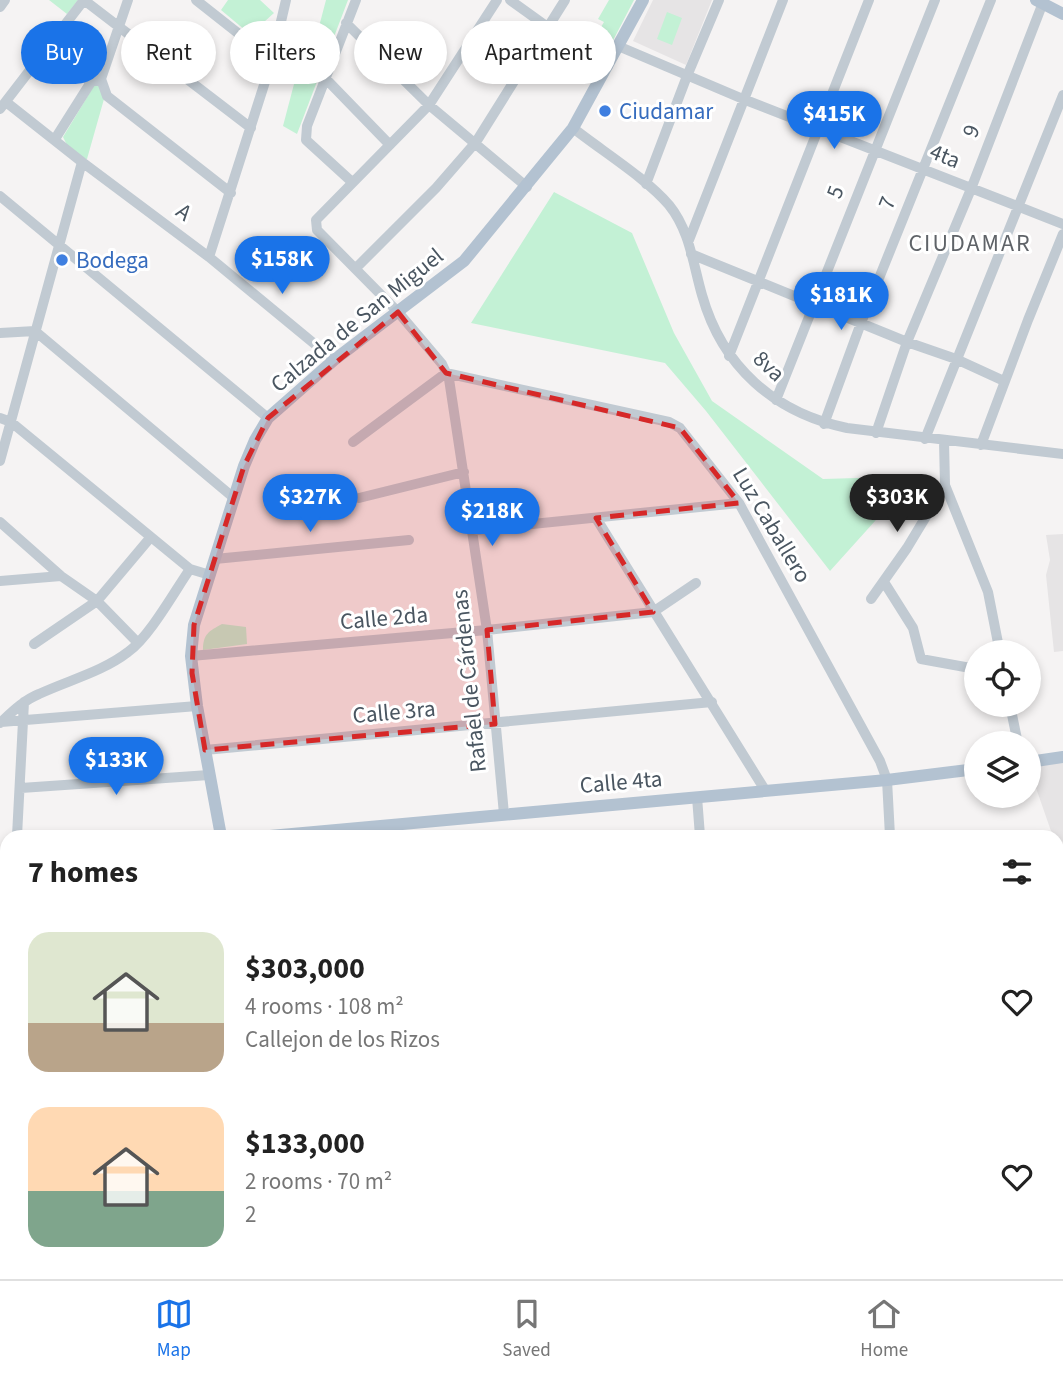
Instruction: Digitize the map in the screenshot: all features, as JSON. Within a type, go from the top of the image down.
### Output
[{"type":"main road","name":"Calzada de San Miguel","points":[[616,50],[643,0]]},
{"type":"main road","points":[[1041,1],[1063,14]]},
{"type":"main road","name":"Calzada de San Miguel","points":[[220,830],[197,706],[191,656],[194,625],[255,440],[268,418],[334,360],[464,261],[573,128],[598,84]]},
{"type":"main road","points":[[1041,760],[1063,757]]},
{"type":"main road","name":"Calle 4ta","points":[[334,830],[887,780],[964,770]]},
{"type":"street","points":[[0,7],[5,0]]},
{"type":"street","points":[[68,21],[84,0],[251,128]]},
{"type":"street","points":[[107,53],[128,0]]},
{"type":"street","points":[[196,0],[230,27]]},
{"type":"street","points":[[281,21],[286,0]]},
{"type":"street","points":[[340,40],[356,0]]},
{"type":"street","points":[[324,84],[307,126],[306,139],[352,182],[429,105],[497,0]]},
{"type":"street","points":[[510,0],[539,21]]},
{"type":"street","points":[[553,21],[565,0]]},
{"type":"street","points":[[646,184],[719,0]]},
{"type":"street","points":[[689,240],[783,0]]},
{"type":"street","points":[[729,356],[869,0]]},
{"type":"street","name":"5","points":[[776,400],[935,0]]},
{"type":"street","name":"7","points":[[824,424],[861,323],[991,0]]},
{"type":"street","name":"9","points":[[876,433],[907,342],[971,189],[1041,1]]},
{"type":"street","points":[[346,23],[429,105],[477,142],[527,187]]},
{"type":"street","name":"4ta","points":[[618,46],[743,99],[1063,224]]},
{"type":"street","points":[[3,105],[21,82]]},
{"type":"street","points":[[55,139],[94,84]]},
{"type":"street","points":[[98,84],[107,96],[231,193]]},
{"type":"street","points":[[209,257],[265,84]]},
{"type":"street","points":[[331,84],[389,144]]},
{"type":"street","points":[[356,268],[436,188],[477,142],[514,84]]},
{"type":"street","points":[[925,439],[1063,95]]},
{"type":"street","name":"A","points":[[3,105],[55,139],[209,257],[334,360]]},
{"type":"street","name":"8va","points":[[573,128],[646,184],[669,206],[689,240],[703,299],[717,336],[729,356],[776,400],[824,424],[876,433],[1040,449],[1063,454]]},
{"type":"street","points":[[0,461],[5,420],[35,331],[82,162]]},
{"type":"street","name":"Rafael de Cárdenas","points":[[352,182],[316,220],[317,230],[398,312],[434,354],[446,373],[464,472],[487,630],[504,814]]},
{"type":"street","points":[[0,196],[268,418]]},
{"type":"street","points":[[981,445],[1063,234]]},
{"type":"street","points":[[691,254],[907,342],[956,359],[1004,381]]},
{"type":"street","points":[[0,333],[35,331],[234,498]]},
{"type":"street","points":[[353,442],[446,373]]},
{"type":"street","name":"Luz Caballero","points":[[446,373],[669,422],[680,428],[739,503],[873,748],[887,780]]},
{"type":"street","points":[[5,420],[190,569],[210,575]]},
{"type":"street","points":[[944,441],[945,485],[988,592],[997,640]]},
{"type":"street","points":[[359,498],[464,472]]},
{"type":"street","points":[[871,599],[945,485]]},
{"type":"street","points":[[473,530],[739,503]]},
{"type":"street","points":[[596,518],[765,790]]},
{"type":"street","points":[[0,522],[61,576],[97,601],[138,643]]},
{"type":"street","points":[[34,644],[97,601],[150,538]]},
{"type":"street","points":[[215,559],[409,540]]},
{"type":"street","points":[[0,723],[24,702],[116,661],[138,643],[190,569]]},
{"type":"street","points":[[0,582],[61,576]]},
{"type":"street","points":[[884,582],[913,628],[921,659],[964,667]]},
{"type":"street","name":"Calle 2da","points":[[191,656],[487,630],[653,612],[696,583]]},
{"type":"street","points":[[18,830],[24,702]]},
{"type":"street","name":"Calle 3ra","points":[[205,750],[712,702]]},
{"type":"street","points":[[0,723],[197,706]]},
{"type":"street","points":[[21,788],[209,775]]},
{"type":"street","points":[[887,780],[890,830]]},
{"type":"street","points":[[696,797],[699,830]]},
{"type":"highlighted area","points":[[398,312],[446,373],[680,428],[739,503],[596,518],[653,612],[487,630],[495,724],[205,750],[192,673],[194,625],[244,466],[268,418]]},
{"type":"shaded area","points":[[653,0],[712,0],[686,65],[633,41]]},
{"type":"shaded area","points":[[1063,534],[1063,651],[1054,652],[1046,575],[1050,560],[1046,535]]},
{"type":"shaded area","points":[[1063,762],[1063,830],[1051,830],[1041,802],[1041,766]]},
{"type":"green space","points":[[49,0],[78,0],[67,14]]},
{"type":"green space","points":[[228,0],[260,0],[274,13],[265,21],[234,21],[221,10]]},
{"type":"green space","points":[[326,0],[348,0],[340,21],[320,21]]},
{"type":"green space","points":[[609,0],[634,0],[616,35],[616,21],[598,19]]},
{"type":"green space","points":[[667,12],[682,18],[672,45],[657,39]]},
{"type":"green space","points":[[95,84],[100,84],[104,99],[87,159],[83,160],[68,147],[63,137]]},
{"type":"green space","points":[[294,84],[316,84],[297,134],[283,126]]},
{"type":"green space","points":[[554,192],[632,233],[674,333],[712,401],[823,479],[891,477],[884,511],[830,571],[706,411],[665,363],[471,323]]},
{"type":"green space","points":[[222,624],[246,627],[247,644],[203,650],[208,634]]},
{"type":"place","name":"Ciudamar","points":[[605,111]]},
{"type":"place","name":"Bodega","points":[[62,260]]},
{"type":"district","name":"CIUDAMAR","points":[[970,243]]}]
